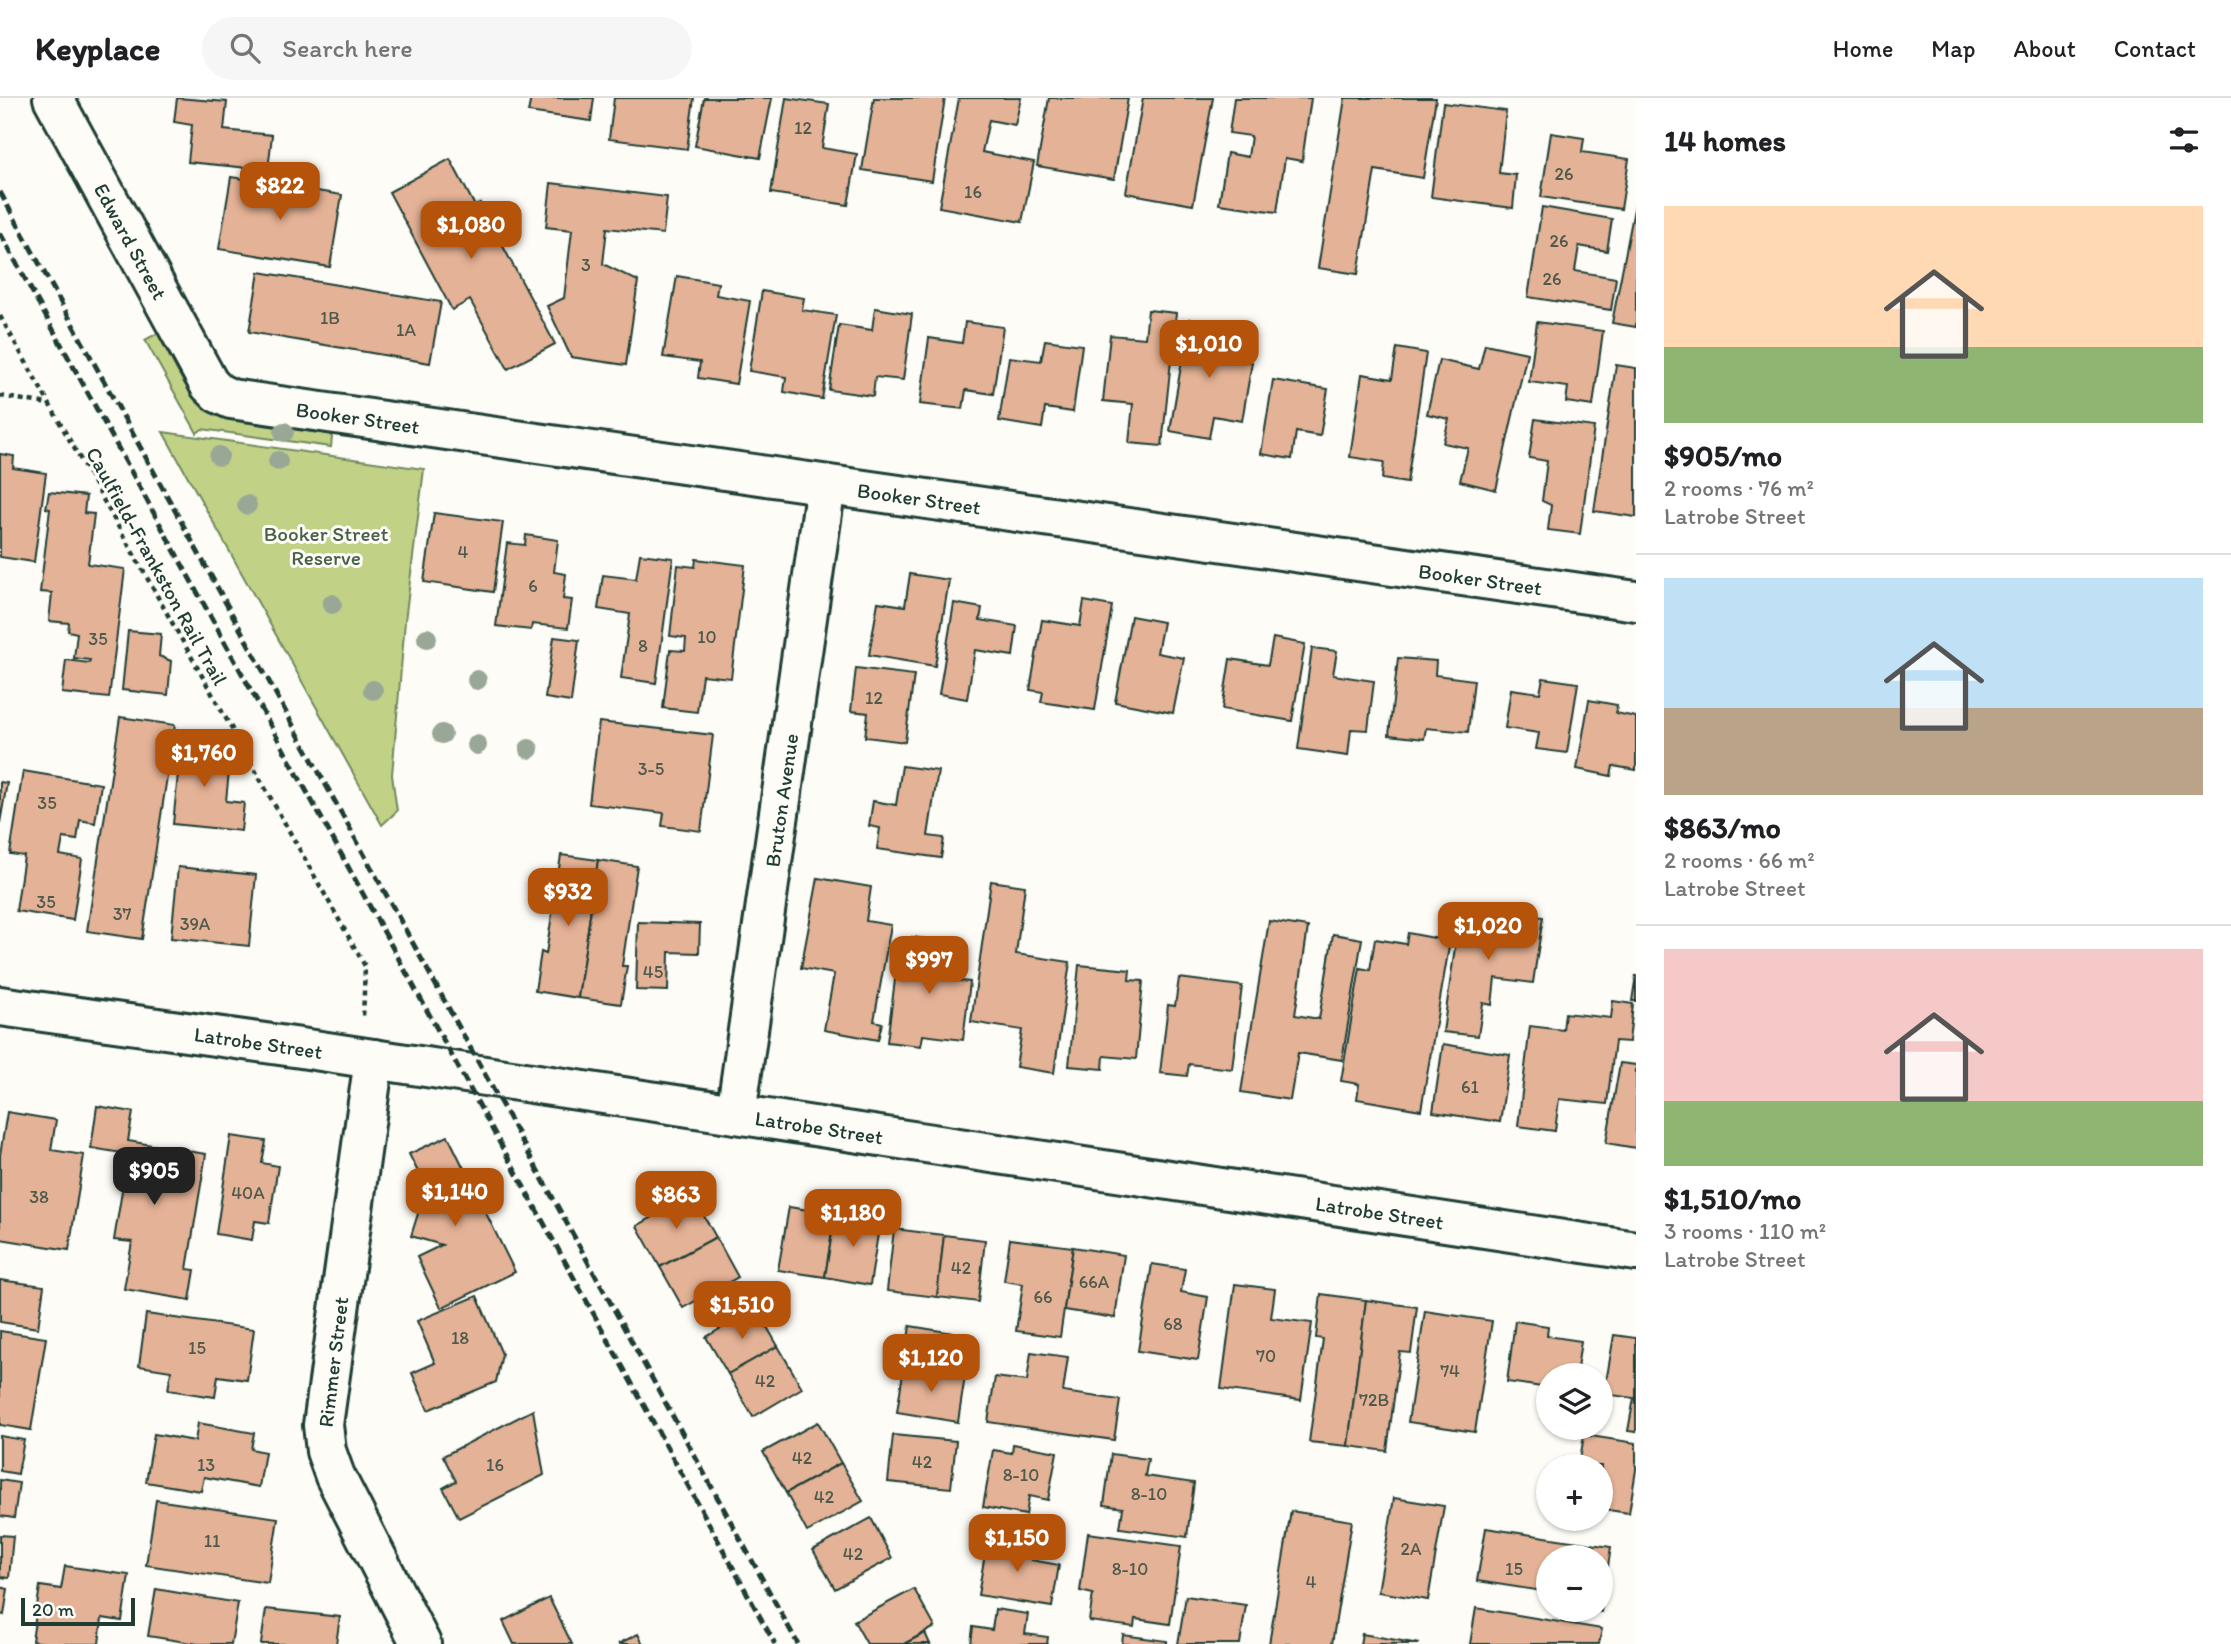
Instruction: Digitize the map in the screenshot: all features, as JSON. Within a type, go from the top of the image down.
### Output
[{"type":"street","name":"Edward Street","points":[[53,98],[209,384]]},
{"type":"street","name":"Booker Street","points":[[209,384],[218,393],[255,404],[1636,601]]},
{"type":"street","name":"Bruton Avenue","points":[[736,1114],[826,485]]},
{"type":"street","name":"Latrobe Street","points":[[0,1006],[374,1059],[1636,1251]]},
{"type":"street","name":"Rimmer Street","points":[[374,1059],[323,1425],[326,1451],[335,1476],[421,1644]]},
{"type":"path","name":"Caulfield-Frankston Rail Trail","points":[[0,316],[365,966],[362,1034],[374,1059]]},
{"type":"path","points":[[0,396],[48,404]]},
{"type":"green space","points":[[158,333],[184,384],[202,405],[213,413],[226,419],[329,434],[332,437],[331,447],[202,429],[197,433],[145,340]]},
{"type":"green space","name":"Booker Street Reserve","points":[[163,432],[424,469],[405,621],[392,775],[397,811],[382,825]]},
{"type":"building","points":[[177,98],[227,102],[224,130],[272,135],[268,170],[188,162],[192,125],[174,122]]},
{"type":"building","points":[[531,98],[594,98],[591,121],[528,112]]},
{"type":"building","points":[[614,98],[694,98],[687,149],[609,139]]},
{"type":"building","points":[[704,98],[772,98],[760,158],[695,146]]},
{"type":"building","points":[[786,98],[829,104],[822,148],[857,154],[848,205],[771,193]]},
{"type":"building","points":[[874,98],[945,98],[932,181],[862,170]]},
{"type":"building","points":[[959,98],[1021,98],[1015,125],[989,120],[982,152],[1034,162],[1022,222],[939,207]]},
{"type":"building","points":[[1049,98],[1128,98],[1114,179],[1037,166]]},
{"type":"building","points":[[1143,98],[1213,98],[1193,205],[1126,193]]},
{"type":"building","points":[[1234,98],[1311,98],[1302,161],[1285,158],[1277,212],[1219,204],[1227,153],[1248,157],[1251,136],[1229,133]]},
{"type":"building","points":[[1345,98],[1436,98],[1423,178],[1375,170],[1358,274],[1318,268]]},
{"type":"building","points":[[1443,103],[1506,111],[1499,173],[1516,175],[1513,208],[1431,197]]},
{"type":"building","points":[[1551,133],[1584,138],[1582,152],[1629,159],[1621,209],[1541,197]]},
{"type":"building","points":[[450,159],[475,206],[480,203],[555,344],[508,369],[470,300],[452,310],[389,192]]},
{"type":"building","points":[[231,177],[342,195],[330,267],[219,249]]},
{"type":"building","points":[[551,183],[667,197],[663,234],[607,228],[603,264],[638,281],[626,365],[571,357],[547,306],[564,298],[572,230],[546,227]]},
{"type":"building","points":[[1636,199],[1636,327],[1612,323]]},
{"type":"building","points":[[1542,207],[1612,219],[1607,251],[1579,246],[1575,271],[1616,278],[1611,310],[1528,297]]},
{"type":"building","points":[[259,272],[441,302],[430,363],[249,332]]},
{"type":"building","points":[[677,276],[718,283],[716,295],[750,301],[736,384],[698,378],[700,362],[663,357]]},
{"type":"building","points":[[762,291],[804,298],[802,310],[836,315],[822,399],[784,392],[786,377],[749,371]]},
{"type":"building","points":[[875,308],[912,314],[903,380],[875,377],[873,396],[829,390],[839,325],[872,330]]},
{"type":"building","points":[[1148,310],[1176,313],[1162,446],[1129,443],[1133,404],[1103,401],[1110,335],[1145,338]]},
{"type":"building","points":[[1189,319],[1234,327],[1229,358],[1252,362],[1242,421],[1213,416],[1209,438],[1170,431]]},
{"type":"building","points":[[965,322],[1003,327],[993,394],[966,390],[963,409],[920,404],[929,338],[962,343]]},
{"type":"building","points":[[1537,322],[1603,331],[1593,406],[1566,402],[1568,387],[1529,382]]},
{"type":"building","points":[[1045,340],[1082,345],[1073,412],[1045,408],[1042,428],[999,421],[1009,357],[1041,361]]},
{"type":"building","points":[[1485,344],[1527,353],[1496,490],[1460,481],[1468,448],[1443,443],[1449,419],[1427,414],[1439,360],[1479,369]]},
{"type":"building","points":[[1397,348],[1426,353],[1407,483],[1382,479],[1384,462],[1350,457],[1362,374],[1392,379]]},
{"type":"building","points":[[1616,365],[1636,368],[1636,517],[1594,511]]},
{"type":"building","points":[[1273,380],[1328,389],[1320,436],[1296,432],[1292,459],[1261,454]]},
{"type":"building","points":[[1535,419],[1594,427],[1580,534],[1548,530],[1551,505],[1542,501],[1547,461],[1529,458]]},
{"type":"building","points":[[0,454],[14,456],[13,468],[46,473],[34,562],[0,557]]},
{"type":"building","points":[[49,492],[86,496],[84,513],[94,514],[88,564],[125,569],[109,698],[62,693],[66,660],[89,663],[90,660],[74,658],[77,633],[68,631],[69,623],[49,621],[52,593],[40,592],[50,509],[46,508]]},
{"type":"building","points":[[434,513],[503,522],[493,592],[424,582]]},
{"type":"building","points":[[526,535],[558,540],[554,572],[566,574],[563,599],[572,600],[568,628],[532,624],[531,630],[496,626],[507,543],[525,545]]},
{"type":"building","points":[[640,554],[673,558],[656,683],[621,678],[630,614],[598,609],[603,575],[636,579]]},
{"type":"building","points":[[696,559],[745,565],[731,678],[702,675],[697,712],[663,708],[670,650],[685,651],[686,638],[670,636],[678,565],[695,567]]},
{"type":"building","points":[[910,574],[949,580],[935,666],[869,655],[878,602],[905,606]]},
{"type":"building","points":[[1084,601],[1112,606],[1095,710],[1041,702],[1043,692],[1030,690],[1042,620],[1080,626]]},
{"type":"building","points":[[954,603],[982,608],[980,620],[1017,626],[1013,656],[975,650],[967,699],[939,694]]},
{"type":"building","points":[[1131,616],[1163,622],[1157,653],[1184,658],[1173,713],[1115,702]]},
{"type":"building","points":[[128,631],[161,634],[159,656],[171,661],[168,695],[122,690]]},
{"type":"building","points":[[554,637],[579,640],[571,702],[545,698]]},
{"type":"building","points":[[1273,638],[1305,644],[1292,721],[1222,709],[1230,659],[1268,665]]},
{"type":"building","points":[[1312,648],[1337,651],[1333,675],[1374,681],[1368,730],[1351,729],[1348,756],[1298,749]]},
{"type":"building","points":[[1398,658],[1436,661],[1435,675],[1474,680],[1468,732],[1426,728],[1424,739],[1389,735]]},
{"type":"building","points":[[856,668],[914,675],[905,742],[865,737],[868,713],[851,711]]},
{"type":"building","points":[[1543,678],[1578,683],[1567,753],[1536,749],[1539,733],[1505,728],[1511,689],[1540,693]]},
{"type":"building","points":[[1589,700],[1617,705],[1616,713],[1636,717],[1636,770],[1613,766],[1611,776],[1577,769]]},
{"type":"building","points":[[120,717],[175,725],[142,939],[87,931]]},
{"type":"building","points":[[599,722],[713,735],[701,831],[662,826],[664,813],[589,804]]},
{"type":"building","points":[[182,734],[211,737],[209,759],[230,761],[226,801],[244,803],[241,831],[173,824]]},
{"type":"building","points":[[902,766],[938,771],[928,836],[944,838],[941,858],[877,849],[880,828],[869,826],[873,801],[896,805]]},
{"type":"building","points":[[23,771],[101,784],[95,823],[80,820],[77,840],[63,838],[60,855],[82,859],[73,920],[16,911],[24,856],[10,854]]},
{"type":"building","points":[[0,782],[7,783],[0,823]]},
{"type":"building","points":[[561,855],[598,860],[578,998],[535,991],[541,952],[546,954]]},
{"type":"building","points":[[598,860],[637,866],[622,966],[627,966],[621,1004],[578,998]]},
{"type":"building","points":[[178,867],[256,875],[249,946],[171,938]]},
{"type":"building","points":[[818,878],[871,887],[866,921],[891,925],[874,1021],[882,1023],[878,1040],[824,1030],[834,974],[801,968]]},
{"type":"building","points":[[991,881],[1025,886],[1016,954],[1070,962],[1054,1073],[1016,1067],[1022,1030],[971,1022]]},
{"type":"building","points":[[1461,905],[1543,917],[1533,983],[1495,978],[1492,1005],[1483,1003],[1478,1036],[1443,1032]]},
{"type":"building","points":[[1269,921],[1308,927],[1295,1015],[1319,1019],[1333,934],[1362,939],[1342,1060],[1298,1053],[1290,1100],[1241,1092]]},
{"type":"building","points":[[638,922],[700,924],[699,953],[669,952],[668,991],[636,990]]},
{"type":"building","points":[[1408,933],[1450,941],[1421,1110],[1357,1099],[1359,1084],[1341,1081],[1360,968],[1370,970],[1375,939],[1406,944]]},
{"type":"building","points":[[912,937],[956,943],[951,980],[970,982],[963,1040],[923,1035],[921,1046],[887,1042],[896,972],[928,976],[929,971],[908,969]]},
{"type":"building","points":[[1079,965],[1130,970],[1129,980],[1143,981],[1136,1059],[1104,1056],[1103,1069],[1069,1066]]},
{"type":"building","points":[[1636,975],[1636,1001],[1632,1001]]},
{"type":"building","points":[[1179,978],[1242,986],[1232,1069],[1189,1064],[1187,1076],[1160,1073],[1168,1005],[1175,1006]]},
{"type":"building","points":[[1613,1001],[1633,1004],[1629,1042],[1615,1041],[1607,1104],[1559,1099],[1555,1131],[1518,1126],[1530,1026],[1563,1030],[1565,1013],[1611,1018]]},
{"type":"building","points":[[1443,1044],[1510,1055],[1500,1122],[1433,1112]]},
{"type":"building","points":[[1620,1063],[1636,1065],[1636,1148],[1606,1143]]},
{"type":"building","points":[[97,1106],[133,1112],[128,1141],[206,1154],[187,1269],[195,1270],[190,1300],[124,1289],[132,1242],[114,1240],[128,1154],[91,1148]]},
{"type":"building","points":[[7,1112],[56,1120],[51,1150],[84,1155],[69,1250],[0,1239],[0,1155]]},
{"type":"building","points":[[231,1136],[266,1141],[262,1163],[278,1166],[269,1223],[255,1221],[252,1240],[216,1234]]},
{"type":"building","points":[[448,1136],[515,1272],[441,1308],[417,1257],[442,1245],[411,1236],[426,1188],[409,1154]]},
{"type":"building","points":[[692,1195],[716,1237],[660,1267],[637,1226]]},
{"type":"building","points":[[789,1207],[835,1214],[825,1277],[778,1270]]},
{"type":"building","points":[[835,1214],[880,1221],[870,1285],[825,1277]]},
{"type":"building","points":[[894,1229],[944,1235],[937,1297],[887,1291]]},
{"type":"building","points":[[944,1235],[985,1240],[978,1302],[937,1297]]},
{"type":"building","points":[[716,1237],[738,1277],[683,1308],[660,1267]]},
{"type":"building","points":[[1010,1239],[1073,1247],[1060,1337],[1016,1331],[1023,1284],[1004,1281]]},
{"type":"building","points":[[1073,1247],[1124,1255],[1115,1318],[1064,1310]]},
{"type":"building","points":[[1152,1264],[1185,1269],[1181,1292],[1208,1297],[1198,1360],[1138,1351]]},
{"type":"building","points":[[0,1280],[44,1286],[38,1328],[0,1322]]},
{"type":"building","points":[[1235,1284],[1275,1289],[1271,1318],[1312,1323],[1301,1400],[1221,1389]]},
{"type":"building","points":[[1321,1294],[1366,1300],[1348,1446],[1309,1442],[1323,1339],[1316,1338]]},
{"type":"building","points":[[477,1296],[502,1354],[496,1382],[428,1410],[412,1373],[435,1363],[417,1321]]},
{"type":"building","points":[[1366,1300],[1417,1307],[1411,1353],[1400,1352],[1387,1451],[1348,1446]]},
{"type":"building","points":[[756,1308],[778,1346],[728,1374],[706,1337]]},
{"type":"building","points":[[1425,1311],[1492,1321],[1475,1432],[1408,1422]]},
{"type":"building","points":[[146,1314],[254,1329],[247,1380],[218,1376],[215,1397],[168,1390],[171,1371],[139,1366]]},
{"type":"building","points":[[1515,1321],[1548,1326],[1547,1336],[1581,1341],[1578,1363],[1536,1363],[1536,1386],[1507,1382]]},
{"type":"building","points":[[910,1326],[972,1336],[965,1376],[904,1366]]},
{"type":"building","points":[[0,1331],[46,1338],[31,1430],[0,1425]]},
{"type":"building","points":[[1614,1335],[1636,1338],[1636,1432],[1628,1431],[1634,1398],[1613,1395],[1613,1363],[1609,1363]]},
{"type":"building","points":[[778,1346],[802,1388],[753,1417],[728,1374]]},
{"type":"building","points":[[1031,1352],[1068,1357],[1063,1392],[1120,1400],[1114,1440],[988,1422],[995,1377],[1027,1381]]},
{"type":"building","points":[[904,1366],[965,1376],[958,1422],[897,1412]]},
{"type":"building","points":[[533,1410],[544,1475],[459,1518],[443,1488],[456,1481],[443,1456]]},
{"type":"building","points":[[818,1422],[841,1463],[786,1493],[763,1452]]},
{"type":"building","points":[[198,1423],[254,1433],[251,1449],[265,1452],[259,1487],[204,1477],[201,1491],[146,1482],[154,1434],[195,1441]]},
{"type":"building","points":[[893,1435],[956,1441],[951,1488],[888,1482]]},
{"type":"building","points":[[0,1436],[24,1440],[18,1474],[0,1471]]},
{"type":"building","points":[[1613,1439],[1636,1443],[1636,1470],[1629,1513],[1613,1511],[1613,1454],[1581,1454],[1583,1440]]},
{"type":"building","points":[[1013,1444],[1057,1452],[1048,1500],[1029,1496],[1026,1515],[983,1507],[993,1450],[1012,1453]]},
{"type":"building","points":[[1111,1454],[1148,1459],[1145,1476],[1194,1483],[1187,1537],[1120,1528],[1123,1508],[1104,1505]]},
{"type":"building","points":[[841,1463],[863,1501],[807,1532],[786,1493]]},
{"type":"building","points":[[0,1480],[19,1483],[14,1518],[0,1516]]},
{"type":"building","points":[[1394,1498],[1444,1506],[1428,1600],[1378,1592]]},
{"type":"building","points":[[156,1500],[278,1518],[268,1583],[146,1565]]},
{"type":"building","points":[[1291,1511],[1352,1521],[1332,1644],[1269,1644]]},
{"type":"building","points":[[871,1518],[892,1558],[835,1589],[813,1550]]},
{"type":"building","points":[[1486,1528],[1598,1545],[1536,1545],[1536,1590],[1477,1581]]},
{"type":"building","points":[[1088,1533],[1181,1546],[1170,1624],[1135,1619],[1134,1627],[1089,1621],[1093,1594],[1080,1591]]},
{"type":"building","points":[[0,1535],[13,1536],[9,1578],[0,1577]]},
{"type":"building","points":[[988,1536],[1033,1543],[1031,1560],[1059,1565],[1052,1607],[978,1595]]},
{"type":"building","points":[[65,1566],[129,1575],[122,1621],[102,1618],[99,1644],[50,1644],[32,1641],[40,1586],[61,1589]]},
{"type":"building","points":[[0,1587],[8,1589],[4,1615],[0,1614]]},
{"type":"building","points":[[156,1589],[238,1603],[231,1644],[198,1644],[148,1636]]},
{"type":"building","points":[[914,1589],[935,1627],[904,1644],[867,1644],[854,1621]]},
{"type":"building","points":[[1186,1596],[1246,1605],[1240,1644],[1178,1644]]},
{"type":"building","points":[[549,1598],[572,1644],[514,1644],[503,1621]]},
{"type":"building","points":[[1476,1608],[1536,1618],[1536,1622],[1560,1622],[1602,1629],[1599,1644],[1470,1644]]},
{"type":"building","points":[[266,1609],[340,1617],[336,1644],[261,1644]]},
{"type":"building","points":[[995,1609],[1028,1614],[1025,1634],[1048,1637],[1047,1644],[971,1644],[973,1627],[992,1630]]},
{"type":"building","points":[[925,1633],[930,1644],[904,1644]]},
{"type":"building","points":[[638,1634],[643,1644],[618,1644]]},
{"type":"building","points":[[1362,1634],[1419,1644],[1360,1644]]},
{"type":"building","points":[[1123,1635],[1167,1641],[1167,1644],[1122,1644]]},
{"type":"railway","points":[[0,192],[798,1644]]},
{"type":"railway","points":[[0,233],[775,1644]]}]
